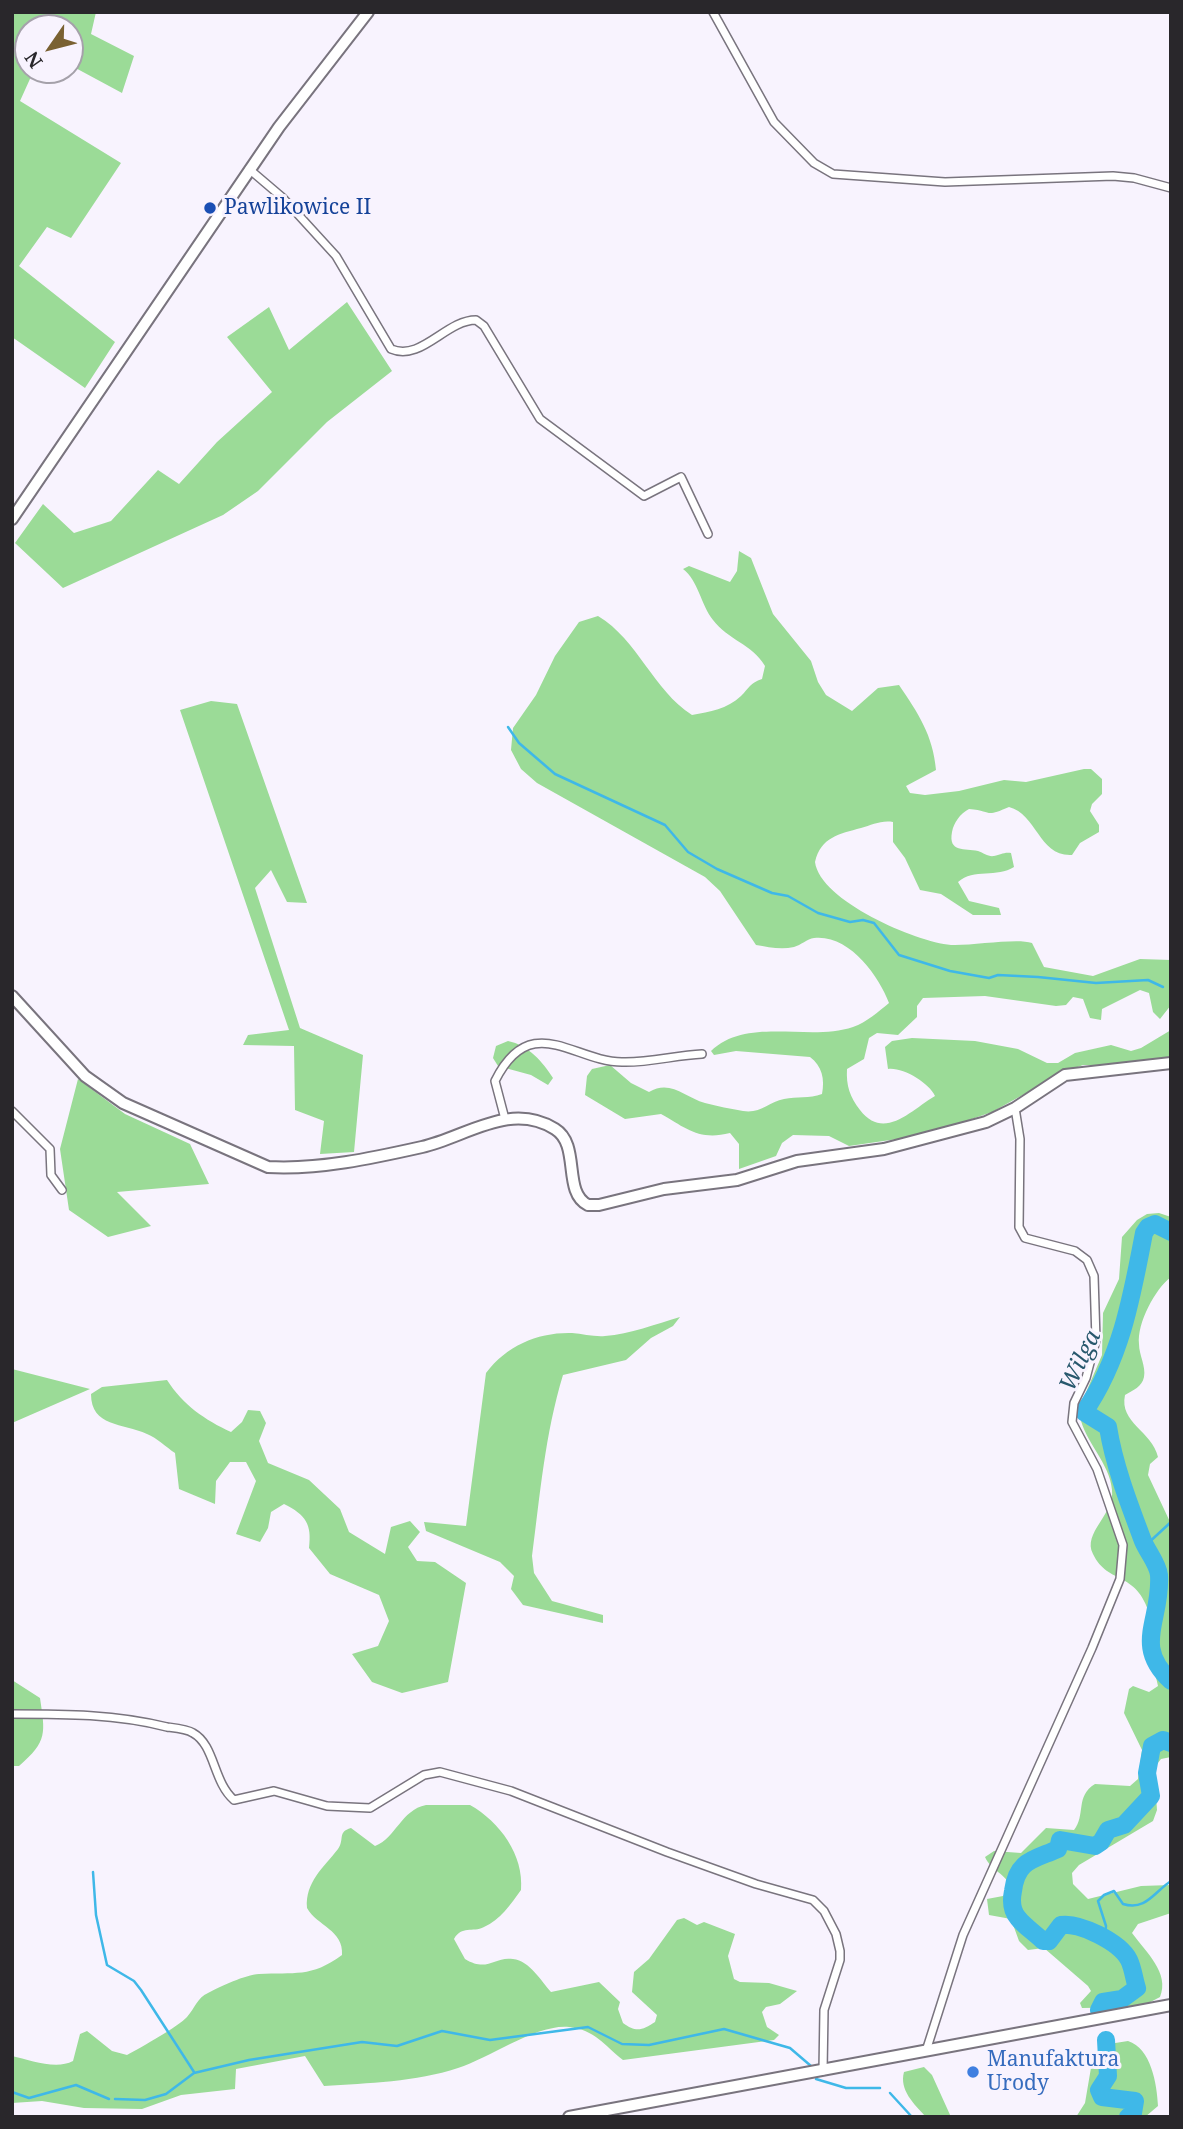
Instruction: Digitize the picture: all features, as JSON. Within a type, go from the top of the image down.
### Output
[{"type":"street","points":[[12,519],[249,169],[295,104],[368,12]]},
{"type":"street","points":[[713,12],[769,116],[806,156],[833,174],[945,182],[1113,176],[1134,178],[1171,188]]},
{"type":"street","points":[[249,169],[283,198],[336,256],[391,349],[398,352],[414,350],[457,324],[476,320],[484,326],[533,411],[552,430],[644,496],[681,477],[708,534]]},
{"type":"street","points":[[12,996],[85,1076],[123,1103],[268,1167],[292,1169],[421,1147],[474,1127],[505,1119],[542,1123],[560,1133],[569,1150],[580,1199],[588,1205],[599,1205],[664,1189],[737,1180],[797,1161],[884,1149],[974,1126],[1015,1108],[1065,1075],[1171,1063]]},
{"type":"street","points":[[505,1119],[495,1081],[502,1066],[525,1048],[552,1043],[620,1063],[702,1054]]},
{"type":"street","points":[[926,2053],[963,1935],[1093,1648],[1120,1579],[1123,1545],[1097,1469],[1072,1422],[1074,1403],[1086,1378],[1096,1340],[1094,1276],[1087,1260],[1075,1251],[1036,1243],[1025,1238],[1019,1227],[1020,1139],[1015,1108]]},
{"type":"street","points":[[12,1111],[50,1149],[51,1175],[62,1190]]},
{"type":"street","points":[[12,1714],[90,1714],[142,1721],[194,1733],[206,1747],[219,1784],[234,1800],[274,1791],[327,1806],[370,1808],[424,1775],[440,1772],[456,1775],[511,1791],[558,1812],[756,1884],[813,1900],[824,1911],[836,1934],[840,1951],[840,1960],[824,2010],[823,2071]]},
{"type":"street","points":[[569,2117],[1171,2006]]},
{"type":"green space","points":[[12,12],[96,12],[91,34],[134,56],[122,93],[84,73],[84,14],[14,14],[14,84],[28,84],[20,101],[121,163],[71,238],[47,227],[19,266],[115,342],[85,388],[12,337]]},
{"type":"green space","points":[[347,302],[392,371],[327,422],[258,491],[223,515],[63,588],[15,543],[43,504],[74,533],[111,521],[158,470],[179,484],[217,442],[272,392],[227,337],[269,307],[289,350]]},
{"type":"green space","points":[[739,551],[751,558],[773,614],[811,661],[826,695],[852,711],[878,688],[899,685],[928,735],[936,770],[906,786],[910,793],[925,795],[959,791],[1004,780],[1026,782],[1084,769],[1091,769],[1102,779],[1102,794],[1092,804],[1090,811],[1099,825],[1099,832],[1080,843],[1072,855],[1061,854],[1052,849],[1026,818],[1009,807],[992,813],[969,809],[958,819],[951,839],[955,846],[990,856],[1011,853],[1014,867],[1000,872],[971,875],[958,882],[969,901],[999,908],[1001,915],[973,915],[941,894],[920,890],[905,858],[893,842],[893,822],[881,822],[845,832],[826,842],[815,862],[821,877],[833,891],[851,905],[894,928],[935,942],[951,945],[1016,941],[1032,943],[1044,967],[1093,976],[1140,959],[1171,960],[1171,1005],[1160,1019],[1153,1012],[1149,993],[1140,990],[1102,1009],[1101,1020],[1090,1018],[1083,999],[1073,997],[1066,1005],[1056,1006],[985,996],[923,998],[917,1006],[917,1017],[898,1035],[877,1033],[869,1038],[864,1059],[847,1069],[849,1091],[860,1110],[869,1119],[888,1123],[907,1115],[935,1096],[915,1077],[888,1069],[885,1047],[892,1041],[912,1038],[975,1041],[1018,1049],[1047,1063],[1058,1063],[1075,1053],[1111,1045],[1131,1051],[1171,1030],[1171,1060],[1134,1065],[1083,1065],[1064,1072],[992,1112],[925,1135],[849,1146],[829,1136],[793,1135],[782,1143],[776,1156],[739,1169],[739,1144],[730,1133],[710,1135],[693,1132],[661,1114],[625,1119],[585,1095],[587,1076],[592,1069],[610,1065],[631,1083],[649,1092],[657,1088],[671,1088],[705,1103],[743,1111],[754,1111],[779,1100],[817,1096],[822,1094],[823,1078],[817,1064],[810,1057],[736,1051],[714,1055],[711,1051],[742,1035],[760,1032],[836,1031],[853,1027],[868,1020],[889,1003],[878,981],[861,959],[839,943],[814,938],[789,948],[756,945],[720,891],[705,877],[537,783],[521,769],[511,750],[513,728],[536,695],[555,656],[579,622],[598,616],[624,638],[666,692],[692,715],[730,704],[752,684],[762,679],[765,666],[760,659],[713,620],[692,580],[683,569],[689,566],[730,582],[737,571]]},
{"type":"green space","points":[[211,701],[237,704],[307,903],[287,902],[271,870],[255,888],[300,1028],[363,1055],[354,1152],[320,1154],[324,1121],[295,1110],[294,1046],[243,1045],[248,1035],[289,1030],[180,710]]},
{"type":"green space","points":[[508,1041],[522,1046],[540,1060],[553,1078],[548,1085],[531,1075],[498,1066],[493,1058],[496,1046]]},
{"type":"green space","points":[[78,1079],[125,1114],[190,1144],[209,1184],[117,1192],[151,1226],[108,1237],[69,1210],[60,1149]]},
{"type":"green space","points":[[1159,1213],[1171,1217],[1171,1277],[1159,1290],[1144,1317],[1139,1344],[1144,1377],[1139,1386],[1125,1395],[1124,1405],[1131,1420],[1155,1448],[1158,1457],[1150,1464],[1148,1475],[1171,1524],[1171,1757],[1161,1759],[1154,1768],[1157,1810],[1153,1821],[1079,1865],[1072,1873],[1073,1884],[1088,1899],[1141,1886],[1171,1885],[1171,1913],[1138,1924],[1132,1933],[1159,1971],[1162,1980],[1160,1997],[1141,2007],[1082,2008],[1080,2003],[1091,1991],[1088,1986],[1044,1948],[1028,1950],[1019,1941],[1011,1919],[989,1915],[987,1899],[1003,1896],[1011,1888],[985,1857],[994,1851],[1021,1853],[1046,1828],[1074,1830],[1080,1818],[1085,1794],[1095,1784],[1130,1786],[1138,1779],[1142,1750],[1124,1713],[1129,1689],[1133,1686],[1149,1692],[1158,1686],[1145,1649],[1151,1620],[1139,1593],[1107,1571],[1093,1554],[1092,1539],[1109,1507],[1112,1490],[1107,1471],[1086,1434],[1080,1416],[1081,1404],[1102,1355],[1103,1313],[1119,1279],[1122,1237],[1137,1220],[1147,1214]]},
{"type":"green space","points":[[680,1317],[673,1326],[651,1338],[626,1360],[563,1375],[557,1397],[541,1487],[532,1556],[534,1573],[552,1601],[603,1615],[603,1623],[523,1605],[511,1589],[514,1576],[500,1562],[426,1531],[424,1522],[466,1526],[486,1373],[494,1363],[524,1342],[548,1335],[614,1335]]},
{"type":"green space","points":[[12,1369],[90,1389],[12,1423]]},
{"type":"green space","points":[[167,1380],[195,1411],[231,1432],[242,1422],[248,1410],[260,1411],[266,1423],[259,1441],[268,1463],[309,1480],[340,1509],[349,1532],[385,1554],[391,1527],[410,1521],[420,1532],[408,1547],[417,1561],[435,1562],[466,1583],[448,1682],[402,1693],[372,1682],[352,1654],[378,1646],[389,1621],[379,1595],[330,1574],[309,1548],[308,1526],[298,1512],[284,1504],[271,1512],[268,1528],[260,1542],[236,1534],[256,1481],[246,1462],[230,1462],[216,1481],[215,1504],[179,1489],[175,1453],[151,1436],[102,1418],[92,1405],[91,1394],[102,1387]]},
{"type":"green space","points":[[12,1680],[40,1698],[43,1720],[40,1743],[19,1766],[12,1766]]},
{"type":"green space","points":[[426,1805],[470,1805],[500,1830],[519,1864],[521,1890],[505,1911],[490,1924],[480,1929],[460,1932],[454,1939],[465,1959],[480,1964],[506,1959],[525,1963],[551,1992],[599,1982],[620,2002],[618,2009],[623,2023],[639,2029],[655,2022],[657,2015],[632,1992],[634,1972],[649,1959],[677,1920],[684,1918],[697,1925],[704,1922],[735,1934],[728,1956],[734,1979],[740,1982],[769,1983],[797,1991],[780,2004],[766,2007],[762,2012],[767,2027],[779,2035],[774,2040],[623,2060],[586,2031],[556,2027],[528,2036],[458,2068],[409,2079],[324,2086],[305,2056],[236,2069],[235,2089],[181,2095],[142,2109],[84,2108],[42,2101],[12,2103],[12,2056],[43,2063],[66,2064],[73,2061],[80,2034],[87,2031],[112,2051],[127,2055],[183,2021],[204,1995],[219,1987],[253,1975],[311,1971],[342,1955],[339,1940],[307,1908],[312,1883],[338,1849],[347,1830],[351,1828],[375,1846],[388,1837],[410,1812]]},
{"type":"green space","points":[[1128,2041],[1136,2045],[1147,2059],[1154,2078],[1158,2106],[1145,2117],[1076,2117],[1085,2103],[1093,2056],[1109,2044]]},
{"type":"green space","points":[[924,2067],[932,2075],[951,2117],[926,2117],[906,2091],[904,2072]]},
{"type":"waterway","points":[[508,727],[519,743],[555,774],[665,825],[688,852],[717,869],[772,893],[788,896],[818,913],[850,922],[863,920],[874,923],[899,955],[950,971],[989,978],[998,975],[1096,983],[1148,980],[1163,987]]},
{"type":"waterway","name":"Wilga","points":[[1171,1232],[1155,1224],[1148,1227],[1144,1233],[1116,1349],[1097,1392],[1084,1412],[1108,1427],[1127,1499],[1158,1571],[1159,1591],[1151,1644],[1159,1668],[1171,1681]]},
{"type":"waterway","points":[[1145,1546],[1171,1522]]},
{"type":"waterway","name":"Wilga","points":[[1099,2010],[1103,2002],[1122,1999],[1137,1988],[1129,1960],[1108,1940],[1088,1930],[1069,1925],[1061,1925],[1049,1941],[1043,1941],[1023,1924],[1014,1912],[1012,1898],[1015,1881],[1022,1867],[1058,1849],[1060,1840],[1095,1846],[1101,1842],[1108,1830],[1124,1825],[1151,1796],[1147,1773],[1152,1746],[1163,1740],[1171,1743]]},
{"type":"waterway","points":[[93,1872],[96,1915],[107,1965],[134,1981],[194,2072]]},
{"type":"waterway","points":[[1105,1938],[1106,1926],[1098,1901],[1104,1895],[1114,1891],[1123,1904],[1138,1905],[1171,1881]]},
{"type":"waterway","points":[[115,2099],[145,2100],[166,2094],[194,2073],[249,2060],[362,2042],[397,2046],[442,2031],[490,2040],[588,2027],[622,2044],[649,2045],[724,2029],[790,2048],[811,2066]]},
{"type":"waterway","name":"Wilga","points":[[1106,2040],[1108,2076],[1099,2090],[1102,2097],[1135,2101],[1133,2113],[1128,2117]]},
{"type":"waterway","points":[[816,2079],[846,2088],[880,2088]]},
{"type":"waterway","points":[[12,2092],[29,2098],[76,2085],[109,2099]]},
{"type":"waterway","points":[[890,2093],[912,2117]]},
{"type":"place","name":"Pawlikowice II","points":[[210,208]]},
{"type":"place","name":"Manufaktura Urody","points":[[973,2072]]}]
